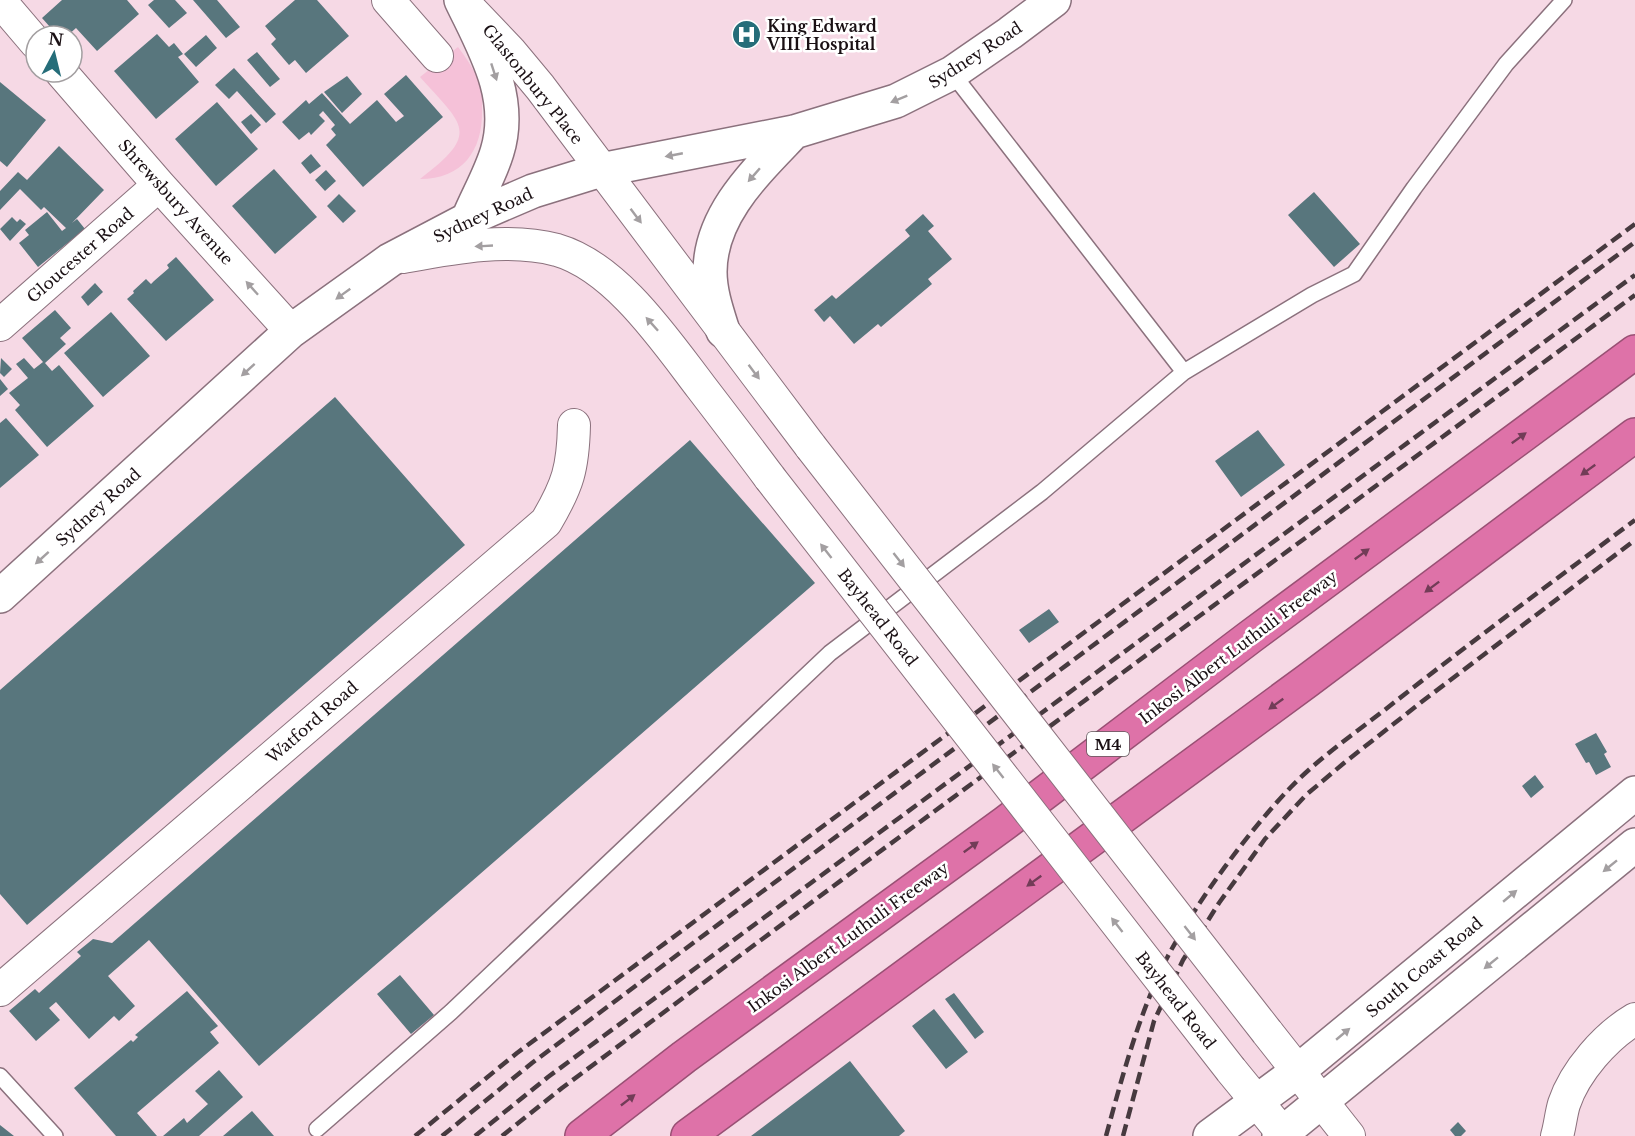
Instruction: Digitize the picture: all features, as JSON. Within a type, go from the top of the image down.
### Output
[{"type":"highway","name":"Inkosi Albert Luthuli Freeway","points":[[582,1136],[684,1057],[1005,823],[1240,644],[1635,352]]},
{"type":"highway","points":[[688,1136],[1307,681],[1635,435]]},
{"type":"main road","points":[[461,0],[495,72],[501,105],[501,133],[497,152],[468,219]]},
{"type":"main road","name":"Sydney Road","points":[[0,596],[291,331],[390,260],[468,219],[533,191],[601,170],[794,132],[896,101],[952,73],[1054,0]]},
{"type":"main road","points":[[723,331],[713,300],[710,274],[711,253],[720,226],[747,182],[794,132]]},
{"type":"main road","name":"South Coast Road","points":[[1210,1136],[1298,1071],[1635,793]]},
{"type":"main road","points":[[1282,1135],[1635,845]]},
{"type":"street","points":[[388,0],[437,56]]},
{"type":"street","name":"Glastonbury Place","points":[[461,0],[510,51],[540,87],[601,170]]},
{"type":"street","points":[[5,8],[24,29]]},
{"type":"street","name":"Shrewsbury Avenue","points":[[71,84],[291,331]]},
{"type":"street","points":[[601,170],[811,447],[1349,1136]]},
{"type":"street","name":"Gloucester Road","points":[[0,325],[159,185]]},
{"type":"street","name":"Bayhead Road","points":[[390,260],[443,250],[502,245],[537,246],[559,251],[574,258],[594,269],[623,292],[659,332],[1282,1135]]},
{"type":"street","name":"Watford Road","points":[[0,990],[546,522],[560,498],[568,477],[573,458],[574,425]]},
{"type":"street","points":[[1557,1136],[1564,1104],[1586,1065],[1606,1042],[1635,1019]]},
{"type":"lane","points":[[317,1129],[451,1012],[830,653],[1042,492],[1184,372],[1312,295],[1354,274],[1414,188],[1506,64],[1564,0]]},
{"type":"lane","points":[[952,73],[1184,372]]},
{"type":"lane","points":[[0,1076],[56,1136]]},
{"type":"shaded area","points":[[458,47],[474,71],[482,90],[479,138],[467,160],[458,168],[435,178],[420,179],[452,151],[458,139],[459,129],[447,107],[420,77]]},
{"type":"building","points":[[62,0],[127,0],[139,14],[97,51],[84,37],[84,24],[47,24],[42,18]]},
{"type":"building","points":[[154,0],[175,0],[187,13],[169,28],[148,5]]},
{"type":"building","points":[[193,0],[217,0],[240,27],[226,38]]},
{"type":"building","points":[[295,0],[317,0],[349,36],[306,73],[295,60],[289,65],[271,44],[276,39],[265,26]]},
{"type":"building","points":[[157,34],[169,47],[174,43],[183,54],[178,57],[199,82],[156,119],[114,71]]},
{"type":"building","points":[[206,35],[217,48],[196,67],[184,54]]},
{"type":"building","points":[[257,52],[280,79],[270,87],[247,60]]},
{"type":"building","points":[[234,68],[276,114],[266,123],[237,91],[229,99],[215,85]]},
{"type":"building","points":[[406,75],[443,117],[363,187],[326,145],[336,135],[331,129],[335,125],[323,111],[319,115],[325,121],[311,135],[309,132],[299,140],[282,122],[306,100],[309,104],[322,93],[350,124],[377,100],[396,122],[404,116],[384,94]]},
{"type":"building","points":[[347,76],[362,94],[342,113],[324,92]]},
{"type":"building","points":[[0,82],[46,120],[7,167],[0,161]]},
{"type":"building","points":[[217,102],[258,149],[216,186],[175,139]]},
{"type":"building","points":[[251,114],[261,125],[251,134],[241,122]]},
{"type":"building","points":[[59,146],[104,190],[72,223],[77,219],[85,229],[38,267],[19,243],[29,235],[25,230],[47,212],[62,231],[66,228],[44,207],[41,210],[20,189],[0,210],[0,191],[18,172],[27,180]]},
{"type":"building","points":[[311,154],[321,166],[310,174],[301,163]]},
{"type":"building","points":[[274,169],[317,217],[275,254],[232,206]]},
{"type":"building","points":[[326,170],[336,181],[325,191],[315,180]]},
{"type":"building","points":[[1314,192],[1360,244],[1334,267],[1288,215]]},
{"type":"building","points":[[339,194],[356,211],[343,223],[327,206]]},
{"type":"building","points":[[923,214],[934,226],[928,231],[952,259],[928,279],[932,284],[881,327],[878,324],[854,344],[830,316],[824,322],[814,310],[832,295],[836,299],[910,236],[905,230]]},
{"type":"building","points":[[12,217],[17,222],[20,219],[26,224],[10,241],[0,229]]},
{"type":"building","points":[[176,257],[214,300],[166,341],[127,299],[146,279],[151,284],[169,268],[167,265]]},
{"type":"building","points":[[95,283],[103,292],[88,306],[81,297]]},
{"type":"building","points":[[55,310],[71,328],[60,338],[66,344],[45,363],[52,371],[59,365],[94,406],[47,447],[15,410],[20,405],[9,393],[28,378],[16,364],[24,358],[34,369],[43,362],[22,338]]},
{"type":"building","points":[[111,312],[150,356],[103,397],[64,353]]},
{"type":"building","points":[[1,358],[12,369],[4,377],[0,373]]},
{"type":"building","points":[[0,379],[8,389],[0,396]]},
{"type":"building","points":[[335,397],[465,545],[27,925],[0,894],[0,690]]},
{"type":"building","points":[[6,418],[39,455],[0,488],[0,423]]},
{"type":"building","points":[[1258,430],[1285,465],[1241,497],[1215,461]]},
{"type":"building","points":[[690,440],[815,583],[259,1066],[149,940],[108,976],[135,1006],[119,1021],[114,1016],[89,1039],[56,1002],[49,1008],[60,1020],[36,1041],[9,1011],[35,989],[39,993],[81,956],[77,952],[93,939],[112,943]]},
{"type":"building","points":[[1049,609],[1059,622],[1029,643],[1019,630]]},
{"type":"building","points":[[1596,733],[1607,752],[1604,754],[1611,767],[1596,775],[1575,744]]},
{"type":"building","points":[[1535,775],[1544,787],[1531,798],[1522,786]]},
{"type":"building","points":[[400,975],[434,1015],[411,1034],[377,994]]},
{"type":"building","points":[[187,991],[218,1026],[210,1032],[219,1043],[137,1113],[157,1136],[116,1136],[74,1088],[131,1040],[133,1042],[138,1037],[135,1035]]},
{"type":"building","points":[[954,993],[984,1032],[975,1039],[945,999]]},
{"type":"building","points":[[934,1009],[968,1052],[946,1069],[912,1026]]},
{"type":"building","points":[[850,1061],[905,1131],[899,1136],[751,1136]]},
{"type":"building","points":[[219,1070],[243,1097],[199,1136],[163,1136],[184,1118],[187,1123],[208,1104],[195,1091]]},
{"type":"building","points":[[252,1111],[274,1136],[223,1136]]},
{"type":"building","points":[[1458,1122],[1466,1131],[1461,1136],[1455,1136],[1450,1130]]},
{"type":"building","points":[[0,1125],[14,1136],[0,1136]]},
{"type":"railway","points":[[415,1136],[517,1053],[1635,224]]},
{"type":"railway","points":[[442,1136],[532,1063],[1635,242]]},
{"type":"railway","points":[[475,1136],[548,1077],[1635,275]]},
{"type":"railway","points":[[502,1136],[562,1088],[886,847],[1635,295]]},
{"type":"railway","points":[[1106,1136],[1140,1022],[1168,956],[1208,890],[1275,805],[1303,775],[1342,742],[1635,520]]},
{"type":"railway","points":[[1123,1136],[1154,1021],[1183,960],[1219,903],[1265,839],[1306,795],[1344,763],[1635,540]]},
{"type":"place","name":"King Edward VIII Hospital","points":[[746,35]]}]
